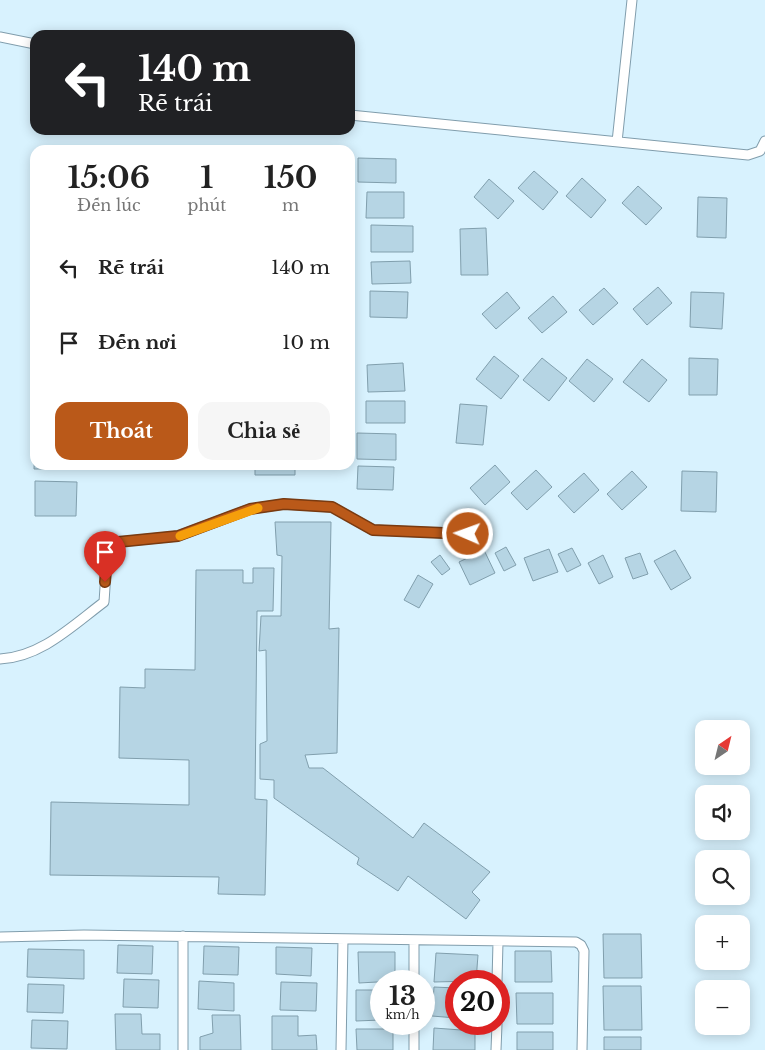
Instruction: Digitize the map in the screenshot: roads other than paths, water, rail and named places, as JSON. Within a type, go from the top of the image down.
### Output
[{"type":"lane","points":[[617,142],[632,0]]},
{"type":"lane","points":[[0,37],[30,43]]},
{"type":"lane","points":[[355,116],[748,155],[760,150],[765,140]]},
{"type":"lane","points":[[0,659],[14,658],[47,645],[104,602],[108,543],[178,536],[250,509],[284,504],[332,507],[373,530],[468,534]]},
{"type":"lane","points":[[0,937],[84,935],[576,942],[581,945],[584,951],[582,1050]]},
{"type":"lane","points":[[183,936],[183,1050]]},
{"type":"lane","points":[[341,1050],[343,939]]},
{"type":"lane","points":[[414,941],[414,970]]},
{"type":"lane","points":[[497,970],[498,942]]},
{"type":"lane","points":[[414,1035],[414,1050]]},
{"type":"lane","points":[[496,1050],[497,1035]]}]
